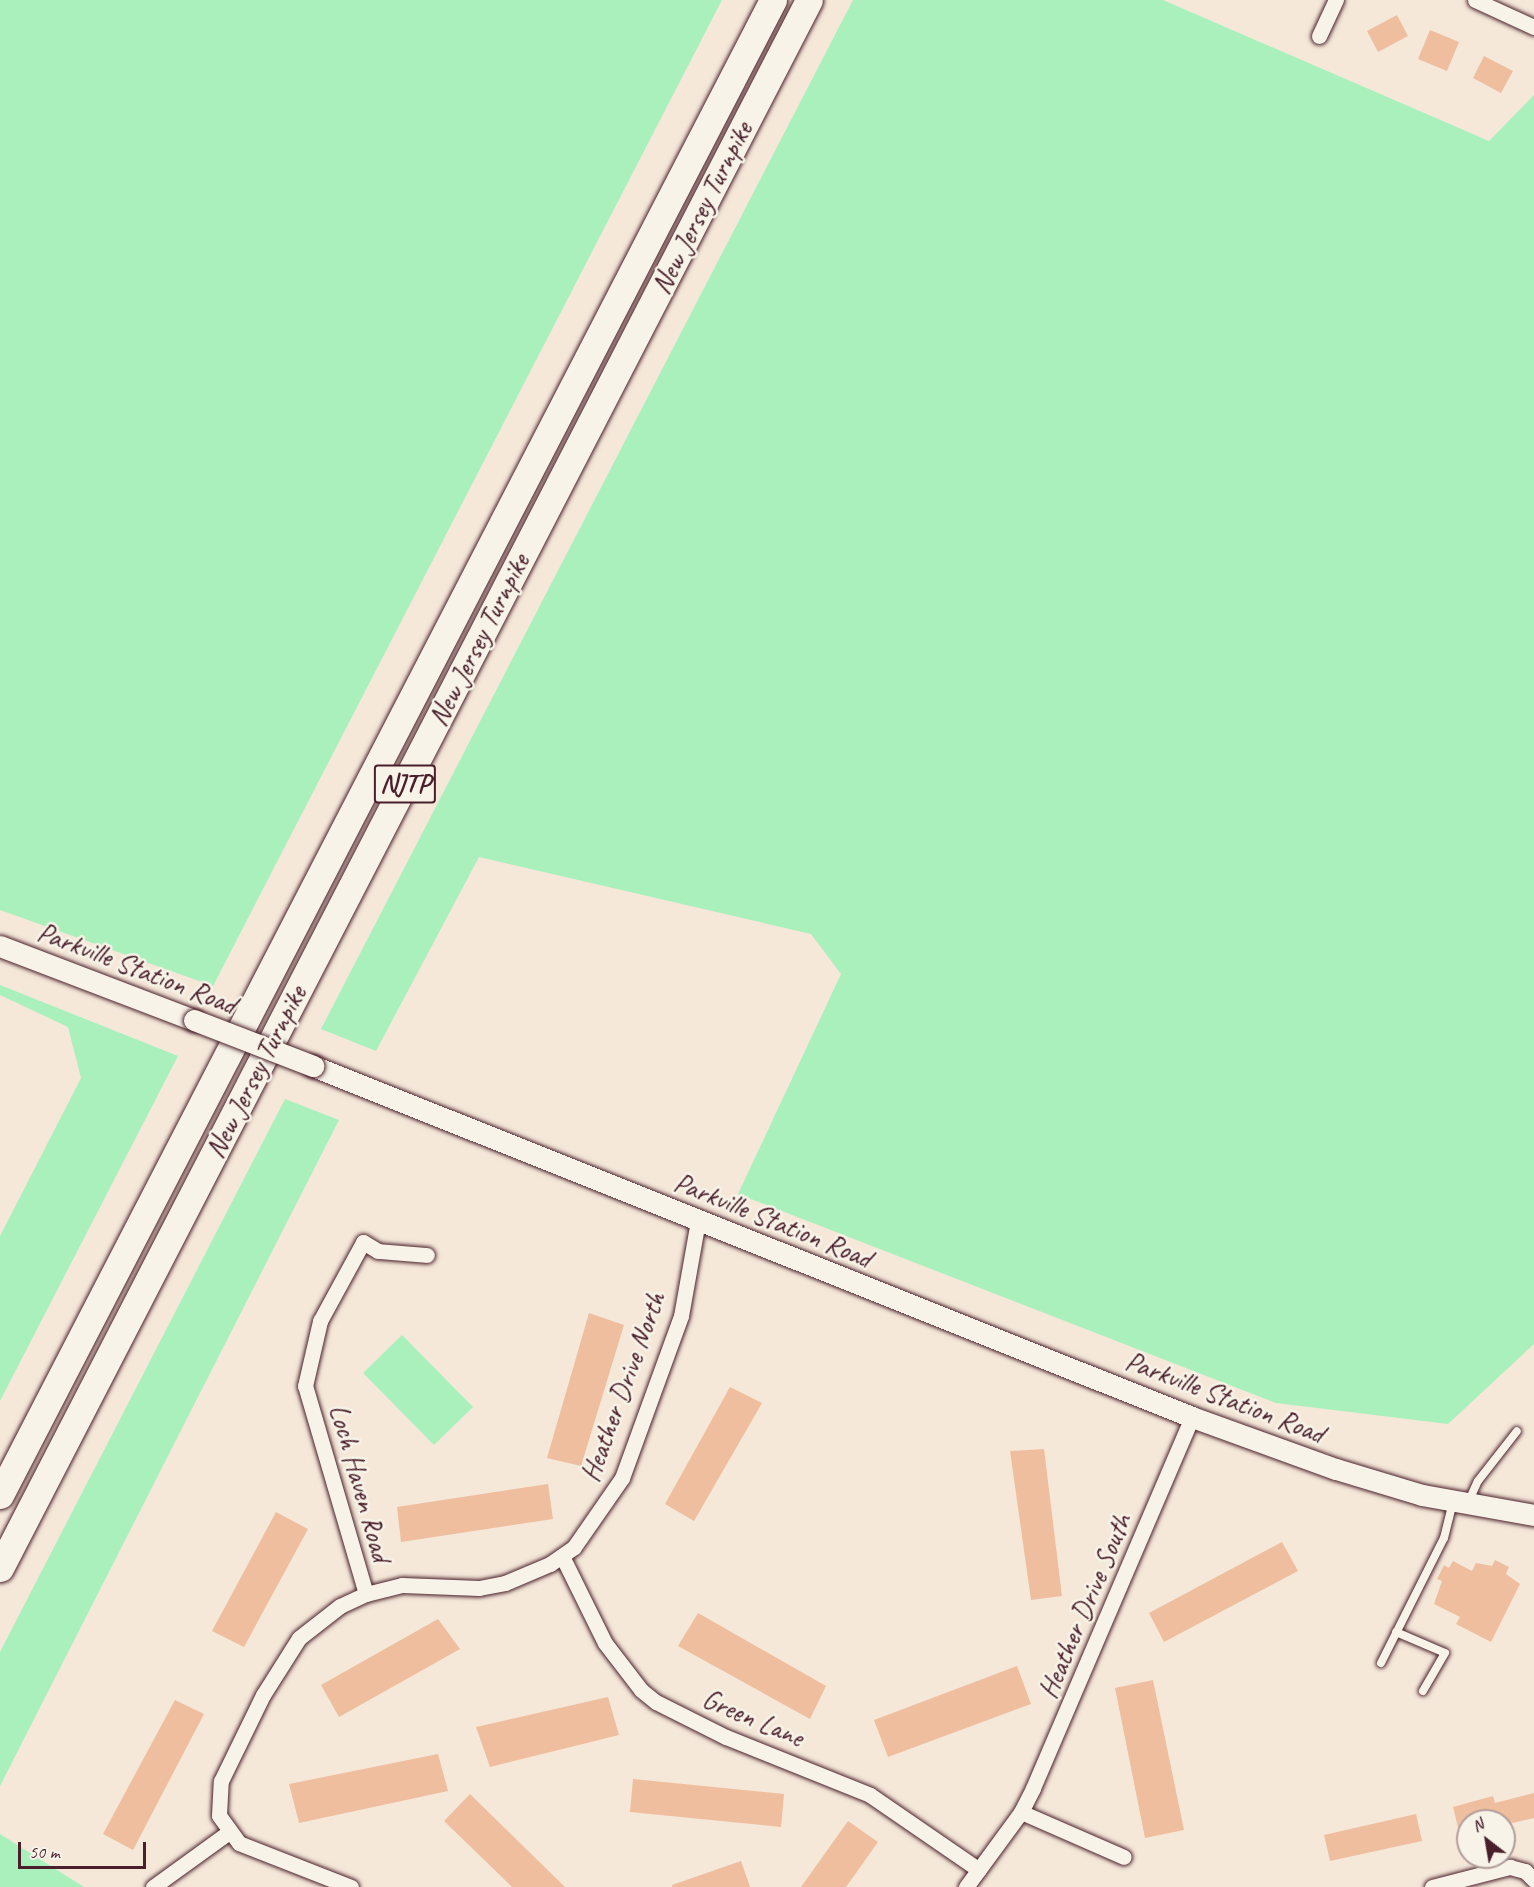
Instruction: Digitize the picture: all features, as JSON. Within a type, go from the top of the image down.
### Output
[{"type":"highway","name":"New Jersey Turnpike","points":[[0,1495],[773,0]]},
{"type":"highway","name":"New Jersey Turnpike","points":[[0,1568],[809,0]]},
{"type":"main road","name":"Parkville Station Road","points":[[0,946],[313,1066],[1192,1418],[1336,1469],[1460,1503],[1534,1515]]},
{"type":"street","points":[[1319,36],[1336,0]]},
{"type":"street","points":[[1474,0],[1534,27]]},
{"type":"street","name":"Heather Drive North","points":[[229,1832],[219,1815],[221,1781],[263,1695],[299,1638],[340,1606],[366,1594],[402,1585],[479,1588],[527,1575],[562,1556],[590,1528],[622,1478],[681,1316],[698,1221]]},
{"type":"street","name":"Loch Haven Road","points":[[366,1594],[305,1386],[320,1321],[363,1242],[378,1251],[427,1255]]},
{"type":"street","name":"Heather Drive South","points":[[966,1887],[1022,1812],[1065,1721],[1192,1418]]},
{"type":"street","name":"Green Lane","points":[[562,1556],[605,1643],[656,1702],[726,1737],[870,1795],[980,1870]]},
{"type":"street","points":[[1022,1812],[1124,1857]]},
{"type":"street","points":[[153,1887],[229,1832],[239,1843],[351,1887]]},
{"type":"street","points":[[1432,1887],[1510,1867],[1525,1871],[1534,1880]]},
{"type":"lane","points":[[1381,1663],[1460,1503],[1517,1431]]},
{"type":"lane","points":[[1396,1632],[1445,1653],[1423,1691]]},
{"type":"green space","points":[[0,0],[722,0],[213,986],[0,910]]},
{"type":"green space","points":[[853,0],[1163,0],[1489,141],[1534,95],[1534,1344],[1448,1424],[1276,1403],[738,1194],[841,974],[811,934],[479,857],[376,1051],[321,1029]]},
{"type":"green space","points":[[0,985],[178,1056],[0,1401],[0,1236],[81,1078],[68,1027],[0,995]]},
{"type":"green space","points":[[285,1099],[339,1120],[0,1786],[0,1652]]},
{"type":"green space","points":[[402,1335],[473,1407],[434,1445],[363,1373]]},
{"type":"green space","points":[[0,1834],[84,1887],[0,1887]]},
{"type":"building","points":[[1397,15],[1408,36],[1378,52],[1367,31]]},
{"type":"building","points":[[1430,30],[1459,42],[1447,71],[1418,59]]},
{"type":"building","points":[[1484,56],[1513,71],[1501,93],[1473,78]]},
{"type":"building","points":[[589,1313],[624,1325],[581,1466],[547,1458]]},
{"type":"building","points":[[730,1387],[762,1403],[694,1521],[665,1504]]},
{"type":"building","points":[[1044,1449],[1062,1596],[1031,1600],[1010,1451]]},
{"type":"building","points":[[548,1484],[553,1519],[401,1542],[397,1507]]},
{"type":"building","points":[[276,1512],[308,1529],[244,1647],[212,1631]]},
{"type":"building","points":[[1282,1542],[1298,1571],[1164,1642],[1149,1613]]},
{"type":"building","points":[[1495,1560],[1509,1567],[1506,1574],[1520,1584],[1491,1642],[1456,1624],[1460,1617],[1434,1604],[1442,1581],[1437,1579],[1444,1565],[1449,1568],[1453,1561],[1472,1571],[1476,1563],[1492,1566]]},
{"type":"building","points":[[698,1613],[826,1686],[810,1719],[678,1646]]},
{"type":"building","points":[[438,1619],[460,1649],[339,1717],[321,1685]]},
{"type":"building","points":[[1017,1666],[1031,1704],[888,1757],[874,1720]]},
{"type":"building","points":[[1153,1680],[1184,1830],[1145,1838],[1115,1688]]},
{"type":"building","points":[[608,1697],[619,1735],[490,1767],[476,1727]]},
{"type":"building","points":[[175,1700],[204,1714],[133,1850],[103,1834]]},
{"type":"building","points":[[438,1754],[448,1791],[299,1823],[289,1784]]},
{"type":"building","points":[[633,1779],[784,1794],[781,1827],[630,1812]]},
{"type":"building","points":[[1534,1793],[1534,1818],[1516,1822],[1516,1809],[1456,1809],[1456,1819],[1453,1807],[1493,1796],[1495,1803]]},
{"type":"building","points":[[470,1794],[565,1887],[512,1887],[444,1821]]},
{"type":"building","points":[[1416,1814],[1422,1841],[1330,1861],[1324,1835]]},
{"type":"building","points":[[848,1821],[878,1842],[846,1887],[801,1887]]},
{"type":"building","points":[[741,1861],[750,1887],[672,1887],[672,1885]]}]
